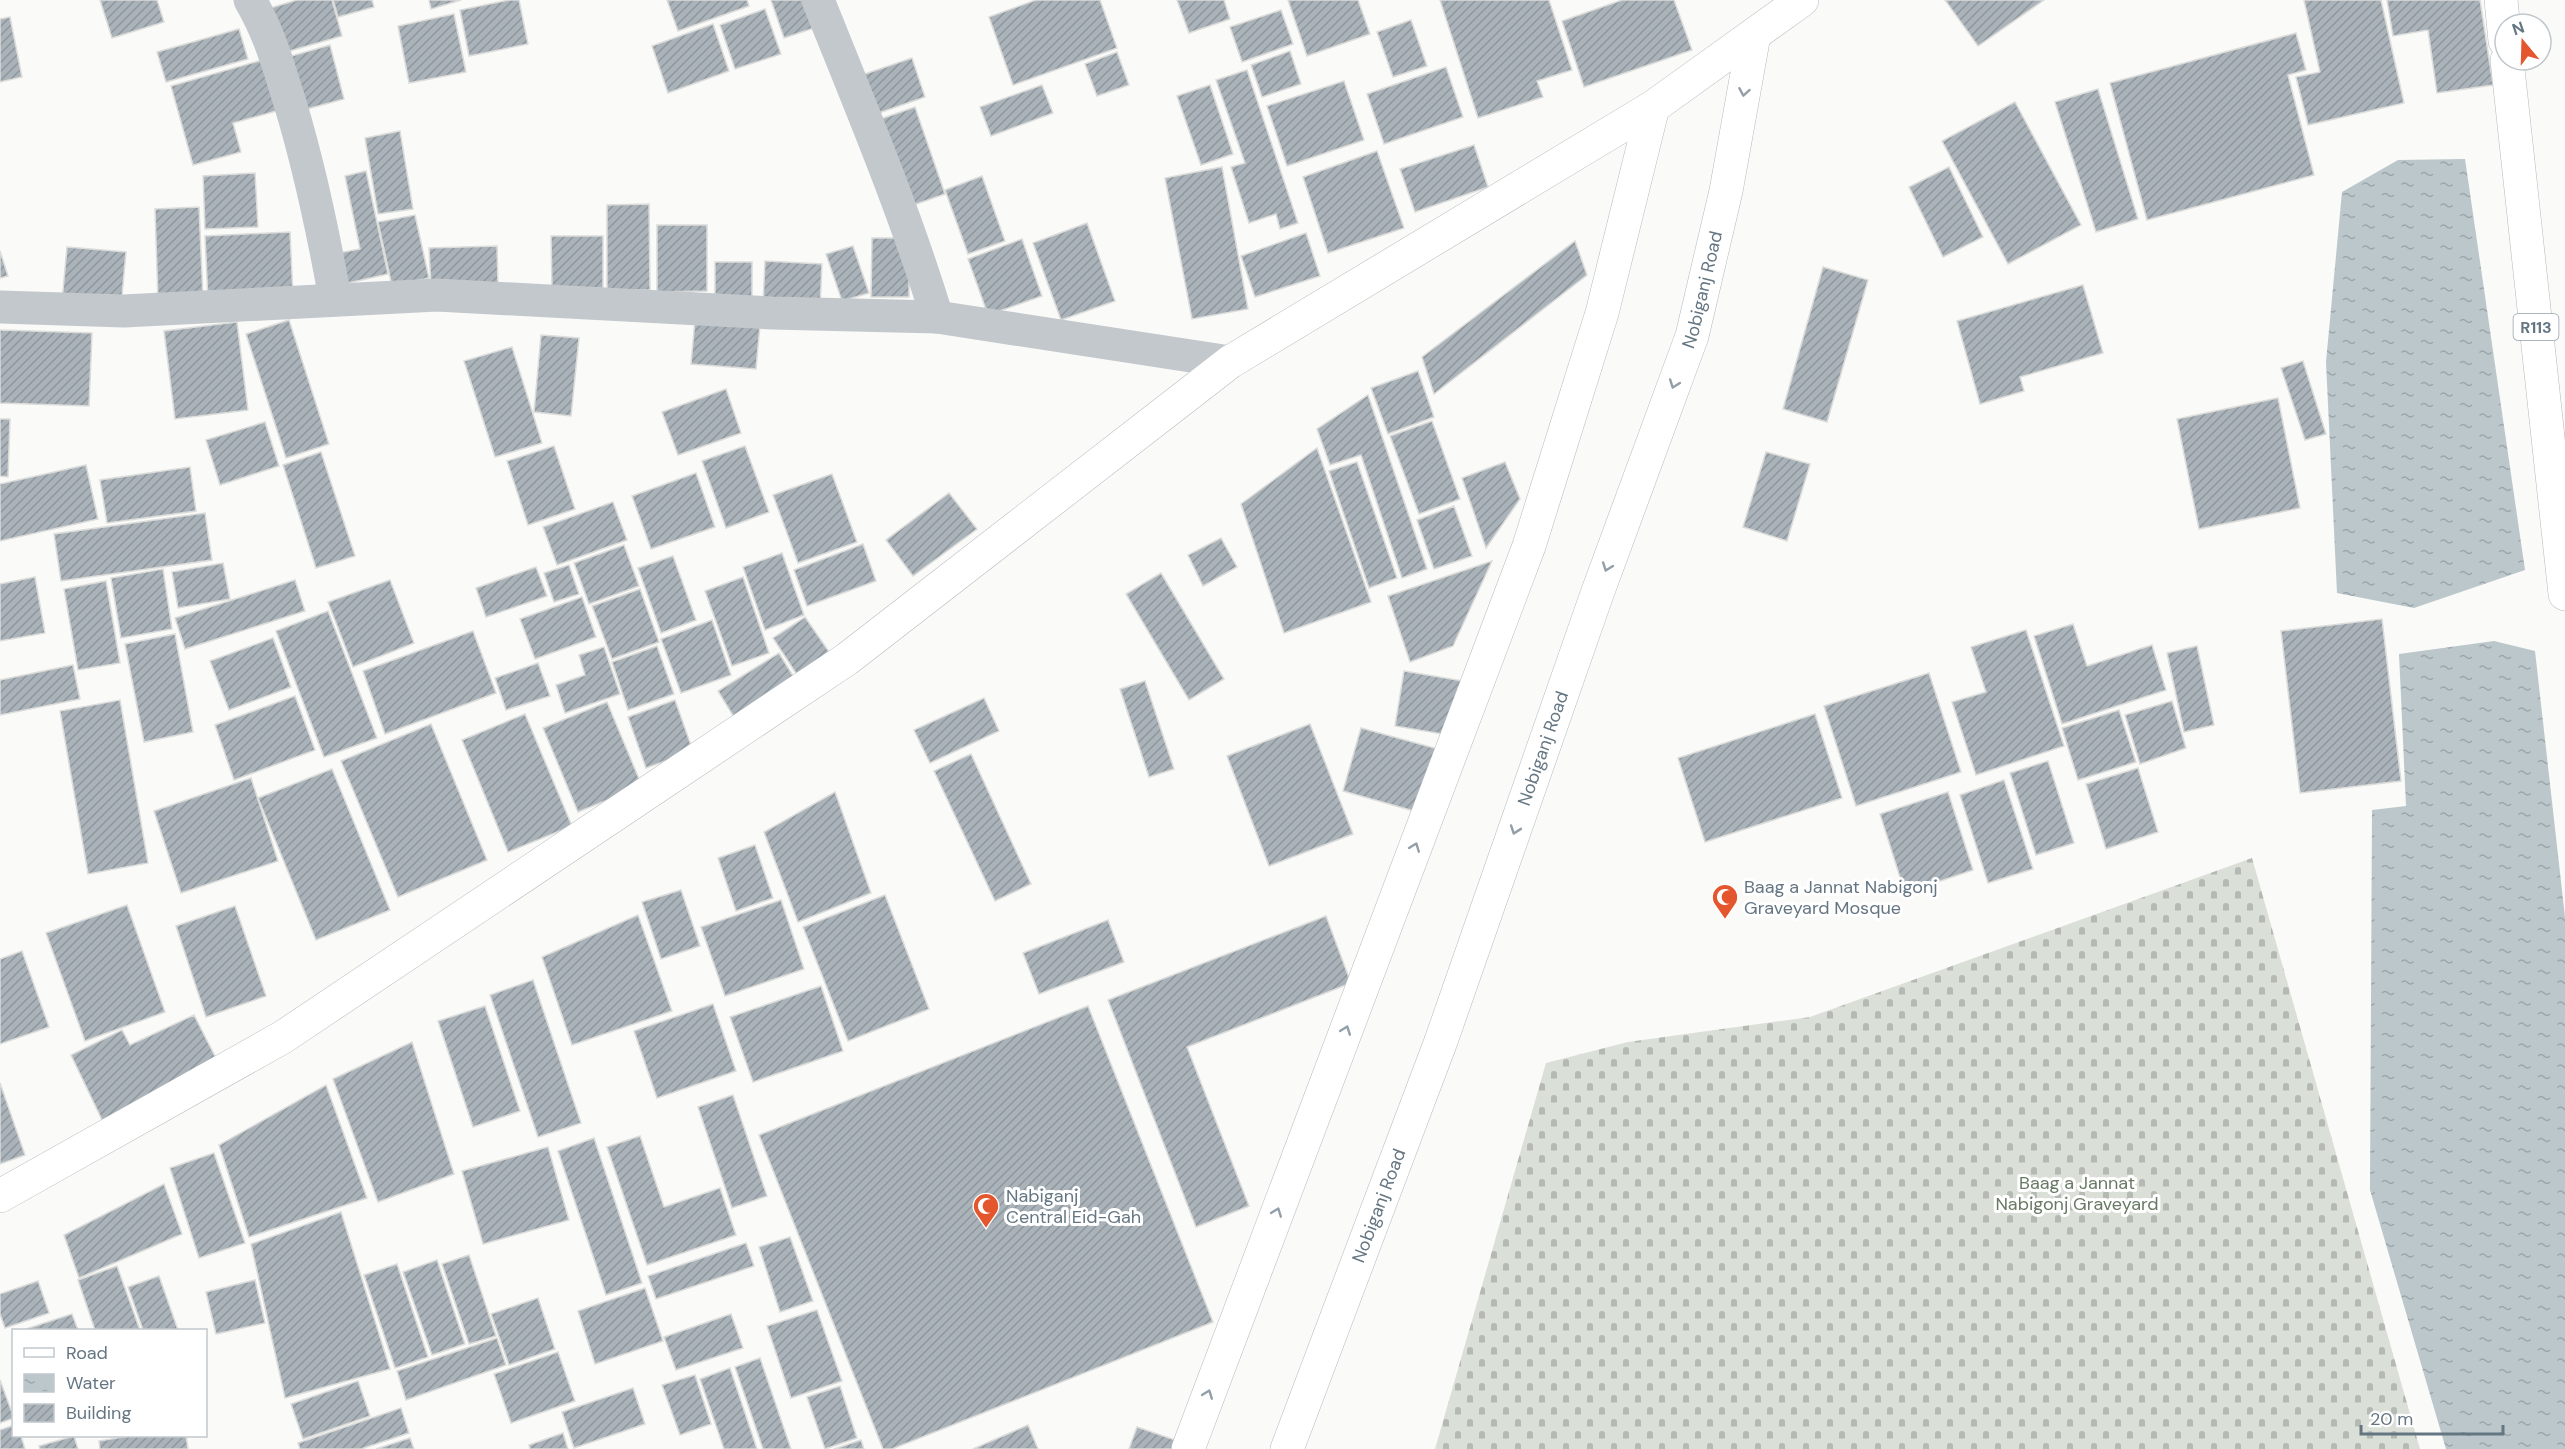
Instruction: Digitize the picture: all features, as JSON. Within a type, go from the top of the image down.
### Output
[{"type":"main road","points":[[0,1196],[283,1037],[838,666],[1230,362],[1653,107],[1802,0]]},
{"type":"main road","name":"Nobiganj Road","points":[[1287,1449],[1441,1041],[1597,594],[1692,336],[1726,191],[1754,35]]},
{"type":"main road","name":"R113","points":[[2508,72],[2565,594]]},
{"type":"main road","points":[[1188,1449],[1530,546],[1602,313],[1653,107]]},
{"type":"street","points":[[250,0],[265,25],[296,119],[321,219],[335,298]]},
{"type":"street","points":[[818,0],[919,258],[936,317]]},
{"type":"street","points":[[0,307],[124,311],[304,303],[335,298],[437,295],[772,313],[936,317],[1230,362]]},
{"type":"green space","name":"Baag a Jannat Nabigonj Graveyard","points":[[2252,858],[2420,1449],[1435,1449],[1546,1063],[1628,1042],[1810,1017]]},
{"type":"water","points":[[2465,159],[2525,570],[2414,608],[2337,593],[2326,362],[2342,192],[2398,160]]},
{"type":"water","points":[[2494,641],[2535,651],[2565,917],[2565,1449],[2446,1449],[2370,1190],[2372,810],[2406,806],[2399,654]]},
{"type":"building","points":[[100,0],[157,0],[164,22],[112,38]]},
{"type":"building","points":[[297,0],[332,0],[342,36],[279,54],[267,9]]},
{"type":"building","points":[[333,0],[372,0],[374,7],[338,17]]},
{"type":"building","points":[[429,0],[461,0],[431,9]]},
{"type":"building","points":[[519,0],[528,44],[469,56],[460,10]]},
{"type":"building","points":[[667,0],[747,0],[749,6],[678,31]]},
{"type":"building","points":[[771,0],[811,0],[820,26],[784,38]]},
{"type":"building","points":[[1036,0],[1100,0],[1117,48],[1013,85],[989,17]]},
{"type":"building","points":[[1177,0],[1224,0],[1230,19],[1189,33]]},
{"type":"building","points":[[1288,0],[1358,0],[1370,34],[1307,56]]},
{"type":"building","points":[[1440,0],[1549,0],[1572,70],[1537,81],[1543,97],[1478,118]]},
{"type":"building","points":[[1622,0],[1674,0],[1692,50],[1584,87],[1562,21]]},
{"type":"building","points":[[1945,0],[2044,0],[1978,46]]},
{"type":"building","points":[[2304,0],[2381,0],[2404,103],[2308,125],[2296,77],[2320,72]]},
{"type":"building","points":[[2387,0],[2480,0],[2493,85],[2437,93],[2428,30],[2393,36]]},
{"type":"building","points":[[765,9],[781,54],[735,69],[720,25]]},
{"type":"building","points":[[1281,10],[1293,44],[1242,62],[1230,27]]},
{"type":"building","points":[[454,14],[466,72],[409,83],[398,26]]},
{"type":"building","points":[[10,17],[22,77],[0,82],[0,19]]},
{"type":"building","points":[[1411,20],[1427,66],[1393,77],[1377,32]]},
{"type":"building","points":[[713,24],[729,71],[668,93],[652,46]]},
{"type":"building","points":[[239,29],[248,59],[166,82],[157,52]]},
{"type":"building","points":[[2296,33],[2306,70],[2288,75],[2314,175],[2147,220],[2110,83]]},
{"type":"building","points":[[330,45],[344,99],[296,112],[281,59]]},
{"type":"building","points":[[1290,51],[1301,84],[1262,97],[1251,65]]},
{"type":"building","points":[[1117,52],[1129,85],[1097,96],[1085,64]]},
{"type":"building","points":[[273,57],[287,108],[233,123],[241,152],[193,165],[171,86]]},
{"type":"building","points":[[912,58],[925,97],[870,116],[856,77]]},
{"type":"building","points":[[1446,67],[1463,117],[1384,144],[1367,94]]},
{"type":"building","points":[[1247,70],[1298,223],[1280,229],[1276,214],[1249,223],[1231,167],[1245,163],[1216,80]]},
{"type":"building","points":[[1344,81],[1364,140],[1287,166],[1267,106]]},
{"type":"building","points":[[1042,85],[1053,113],[991,136],[980,107]]},
{"type":"building","points":[[1210,85],[1233,154],[1201,165],[1177,96]]},
{"type":"building","points":[[2098,89],[2138,219],[2096,232],[2055,102]]},
{"type":"building","points":[[2015,102],[2081,225],[2008,264],[1942,141]]},
{"type":"building","points":[[915,107],[945,194],[902,209],[872,122]]},
{"type":"building","points":[[400,131],[413,209],[378,214],[365,138]]},
{"type":"building","points":[[1474,145],[1488,187],[1415,212],[1400,169]]},
{"type":"building","points":[[1377,151],[1404,228],[1328,253],[1303,177]]},
{"type":"building","points":[[1222,167],[1248,309],[1192,319],[1165,178]]},
{"type":"building","points":[[1949,167],[1983,237],[1943,257],[1909,187]]},
{"type":"building","points":[[366,171],[388,274],[335,286],[328,255],[360,249],[345,176]]},
{"type":"building","points":[[255,173],[258,227],[205,229],[203,176]]},
{"type":"building","points":[[982,176],[1005,241],[968,254],[945,190]]},
{"type":"building","points":[[649,204],[650,290],[607,290],[607,205]]},
{"type":"building","points":[[199,207],[203,298],[158,300],[155,209]]},
{"type":"building","points":[[415,215],[429,278],[392,286],[378,222]]},
{"type":"building","points":[[1087,223],[1115,301],[1061,320],[1033,243]]},
{"type":"building","points":[[657,225],[707,225],[707,291],[657,292]]},
{"type":"building","points":[[290,232],[293,296],[208,300],[205,236]]},
{"type":"building","points":[[1306,233],[1320,276],[1255,297],[1241,256]]},
{"type":"building","points":[[551,236],[603,236],[603,288],[552,289]]},
{"type":"building","points":[[872,238],[909,238],[909,297],[871,297]]},
{"type":"building","points":[[1022,239],[1042,296],[988,315],[968,259]]},
{"type":"building","points":[[1575,241],[1587,275],[1434,394],[1422,357]]},
{"type":"building","points":[[497,246],[498,284],[431,286],[429,248]]},
{"type":"building","points":[[853,246],[869,293],[842,301],[826,254]]},
{"type":"building","points":[[67,247],[126,252],[121,307],[62,301]]},
{"type":"building","points":[[0,251],[8,276],[0,278]]},
{"type":"building","points":[[765,261],[822,264],[820,308],[763,305]]},
{"type":"building","points":[[715,262],[752,262],[752,302],[715,302]]},
{"type":"building","points":[[1823,267],[1868,280],[1827,422],[1783,409]]},
{"type":"building","points":[[2083,285],[2103,353],[2020,377],[2024,391],[1980,404],[1957,321]]},
{"type":"building","points":[[289,320],[329,444],[286,458],[246,334]]},
{"type":"building","points":[[695,320],[760,325],[756,369],[691,364]]},
{"type":"building","points":[[237,322],[248,410],[175,419],[164,331]]},
{"type":"building","points":[[0,330],[92,333],[89,406],[0,403]]},
{"type":"building","points":[[541,335],[579,338],[571,416],[534,412]]},
{"type":"building","points":[[512,347],[542,443],[495,457],[464,361]]},
{"type":"building","points":[[2303,361],[2326,434],[2305,440],[2281,368]]},
{"type":"building","points":[[1418,371],[1434,417],[1388,434],[1371,388]]},
{"type":"building","points":[[726,389],[741,433],[678,455],[662,412]]},
{"type":"building","points":[[1368,395],[1427,569],[1402,578],[1361,455],[1330,465],[1317,429]]},
{"type":"building","points":[[2278,398],[2300,508],[2199,529],[2177,419]]},
{"type":"building","points":[[0,419],[10,419],[8,477],[0,476]]},
{"type":"building","points":[[1432,421],[1460,499],[1419,514],[1390,436]]},
{"type":"building","points":[[265,422],[279,466],[220,485],[206,440]]},
{"type":"building","points":[[554,446],[575,509],[528,525],[507,461]]},
{"type":"building","points":[[745,446],[769,512],[726,528],[702,461]]},
{"type":"building","points":[[1317,448],[1371,602],[1284,633],[1241,504]]},
{"type":"building","points":[[321,452],[355,556],[316,568],[283,465]]},
{"type":"building","points":[[1766,452],[1810,464],[1787,541],[1743,527]]},
{"type":"building","points":[[1357,462],[1397,578],[1369,588],[1329,471]]},
{"type":"building","points":[[1505,462],[1520,499],[1486,548],[1462,478]]},
{"type":"building","points":[[86,465],[98,519],[0,541],[0,484]]},
{"type":"building","points":[[190,467],[196,511],[107,523],[100,480]]},
{"type":"building","points":[[696,473],[715,527],[651,549],[632,496]]},
{"type":"building","points":[[832,474],[857,542],[798,563],[773,495]]},
{"type":"building","points":[[949,493],[977,529],[913,576],[886,540]]},
{"type":"building","points":[[613,502],[627,540],[557,565],[543,527]]},
{"type":"building","points":[[1454,506],[1472,556],[1434,569],[1417,520]]},
{"type":"building","points":[[205,513],[212,560],[61,581],[54,534]]},
{"type":"building","points":[[1221,538],[1237,567],[1203,586],[1188,555]]},
{"type":"building","points":[[863,544],[876,581],[807,606],[794,570]]},
{"type":"building","points":[[624,545],[639,586],[589,604],[574,563]]},
{"type":"building","points":[[782,553],[804,615],[765,630],[743,567]]},
{"type":"building","points":[[673,556],[696,620],[661,633],[638,568]]},
{"type":"building","points":[[1492,561],[1453,646],[1410,662],[1388,596]]},
{"type":"building","points":[[223,563],[230,599],[178,608],[172,572]]},
{"type":"building","points":[[569,565],[579,594],[554,602],[544,573]]},
{"type":"building","points":[[536,567],[547,596],[486,617],[476,588]]},
{"type":"building","points":[[163,569],[172,629],[121,638],[111,578]]},
{"type":"building","points":[[1161,573],[1224,679],[1189,700],[1126,594]]},
{"type":"building","points":[[35,577],[45,633],[0,641],[0,584]]},
{"type":"building","points":[[743,577],[769,653],[732,666],[705,591]]},
{"type":"building","points":[[295,580],[305,611],[185,649],[175,618]]},
{"type":"building","points":[[390,580],[414,643],[353,667],[328,602]]},
{"type":"building","points":[[106,581],[120,663],[78,670],[64,589]]},
{"type":"building","points":[[640,589],[659,642],[612,659],[592,606]]},
{"type":"building","points":[[582,597],[596,637],[535,659],[520,619]]},
{"type":"building","points":[[328,611],[377,738],[324,757],[276,631]]},
{"type":"building","points":[[805,617],[834,659],[801,681],[773,638]]},
{"type":"building","points":[[2382,619],[2401,781],[2300,793],[2281,631]]},
{"type":"building","points":[[712,620],[731,675],[681,693],[661,639]]},
{"type":"building","points":[[2073,624],[2087,666],[2152,645],[2166,690],[2062,724],[2034,636]]},
{"type":"building","points":[[2026,630],[2064,746],[1976,775],[1952,702],[1986,692],[1971,647]]},
{"type":"building","points":[[473,631],[496,693],[385,734],[363,671]]},
{"type":"building","points":[[175,634],[193,732],[144,742],[125,644]]},
{"type":"building","points":[[273,638],[291,687],[229,710],[210,661]]},
{"type":"building","points":[[657,646],[674,694],[628,710],[612,662]]},
{"type":"building","points":[[2197,646],[2214,725],[2184,732],[2167,653]]},
{"type":"building","points":[[604,647],[620,694],[565,713],[556,685],[585,675],[579,655]]},
{"type":"building","points":[[779,653],[798,684],[737,722],[718,691]]},
{"type":"building","points":[[538,663],[550,696],[506,710],[495,678]]},
{"type":"building","points":[[73,665],[80,699],[0,715],[0,680]]},
{"type":"building","points":[[1404,671],[1463,681],[1454,736],[1395,726]]},
{"type":"building","points":[[1929,673],[1961,772],[1856,806],[1824,706]]},
{"type":"building","points":[[1145,681],[1174,769],[1149,777],[1120,689]]},
{"type":"building","points":[[295,696],[315,750],[234,780],[215,725]]},
{"type":"building","points":[[984,698],[999,731],[930,763],[914,730]]},
{"type":"building","points":[[120,700],[148,863],[88,874],[60,711]]},
{"type":"building","points":[[675,700],[693,751],[646,768],[628,717]]},
{"type":"building","points":[[2172,701],[2186,748],[2140,764],[2125,715]]},
{"type":"building","points":[[607,702],[642,786],[578,812],[543,728]]},
{"type":"building","points":[[2119,710],[2136,762],[2078,780],[2062,728]]},
{"type":"building","points":[[525,714],[572,826],[508,852],[462,740]]},
{"type":"building","points":[[1815,714],[1842,798],[1705,842],[1678,758]]},
{"type":"building","points":[[431,724],[487,860],[398,897],[341,761]]},
{"type":"building","points":[[1310,724],[1353,834],[1269,866],[1227,756]]},
{"type":"building","points":[[1361,728],[1438,749],[1421,813],[1343,791]]},
{"type":"building","points":[[971,754],[1031,884],[995,901],[934,771]]},
{"type":"building","points":[[2048,761],[2074,843],[2036,855],[2010,773]]},
{"type":"building","points":[[2138,768],[2158,832],[2106,849],[2086,784]]},
{"type":"building","points":[[332,769],[390,910],[316,940],[258,798]]},
{"type":"building","points":[[251,778],[278,861],[181,893],[154,811]]},
{"type":"building","points":[[2004,780],[2033,869],[1988,883],[1960,795]]},
{"type":"building","points":[[835,792],[871,893],[798,922],[764,832]]},
{"type":"building","points":[[1948,792],[1973,870],[1905,893],[1880,814]]},
{"type":"building","points":[[755,845],[773,898],[736,911],[718,858]]},
{"type":"building","points":[[681,890],[700,946],[661,959],[642,902]]},
{"type":"building","points":[[885,895],[929,1009],[848,1041],[803,927]]},
{"type":"building","points":[[781,900],[804,969],[725,996],[701,927]]},
{"type":"building","points":[[127,905],[165,1012],[85,1041],[46,933]]},
{"type":"building","points":[[235,906],[266,996],[206,1017],[176,926]]},
{"type":"building","points":[[638,915],[672,1011],[572,1045],[542,957]]},
{"type":"building","points":[[1326,916],[1351,983],[1187,1047],[1249,1206],[1196,1227],[1108,1000]]},
{"type":"building","points":[[1108,920],[1124,962],[1039,994],[1023,953]]},
{"type":"building","points":[[22,951],[49,1027],[0,1044],[0,959]]},
{"type":"building","points":[[533,980],[581,1123],[538,1137],[490,995]]},
{"type":"building","points":[[821,986],[843,1051],[753,1082],[730,1017]]},
{"type":"building","points":[[713,1004],[736,1071],[657,1098],[634,1031]]},
{"type":"building","points":[[485,1006],[520,1111],[473,1127],[438,1021]]},
{"type":"building","name":"Nabiganj Central Eid-Gah","points":[[1088,1006],[1213,1322],[892,1449],[883,1449],[759,1135]]},
{"type":"building","points":[[194,1015],[221,1068],[104,1124],[71,1055],[122,1030],[130,1045]]},
{"type":"building","points":[[412,1042],[454,1174],[378,1202],[333,1079]]},
{"type":"building","points":[[0,1083],[25,1155],[0,1164]]},
{"type":"building","points":[[326,1085],[367,1198],[249,1237],[219,1145]]},
{"type":"building","points":[[733,1095],[767,1196],[732,1208],[698,1107]]},
{"type":"building","points":[[640,1136],[664,1207],[720,1188],[736,1235],[647,1265],[607,1147]]},
{"type":"building","points":[[594,1138],[642,1283],[606,1295],[558,1151]]},
{"type":"building","points":[[548,1147],[569,1220],[483,1244],[462,1171]]},
{"type":"building","points":[[214,1153],[245,1243],[199,1258],[170,1168]]},
{"type":"building","points":[[164,1184],[182,1234],[79,1278],[64,1235]]},
{"type":"building","points":[[341,1212],[390,1369],[285,1398],[251,1244]]},
{"type":"building","points":[[790,1237],[813,1301],[780,1312],[759,1247]]},
{"type":"building","points":[[746,1243],[754,1266],[656,1299],[648,1276]]},
{"type":"building","points":[[469,1255],[496,1336],[469,1344],[442,1264]]},
{"type":"building","points":[[437,1260],[465,1344],[432,1355],[403,1272]]},
{"type":"building","points":[[397,1264],[428,1357],[395,1368],[364,1275]]},
{"type":"building","points":[[117,1266],[140,1329],[95,1329],[78,1280]]},
{"type":"building","points":[[159,1276],[178,1329],[143,1329],[128,1287]]},
{"type":"building","points":[[255,1280],[265,1323],[216,1334],[206,1292]]},
{"type":"building","points":[[38,1281],[49,1313],[5,1328],[0,1314],[0,1294]]},
{"type":"building","points":[[645,1288],[663,1341],[595,1364],[578,1311]]},
{"type":"building","points":[[538,1298],[555,1349],[509,1365],[491,1314]]},
{"type":"building","points":[[817,1310],[842,1381],[791,1398],[767,1326]]},
{"type":"building","points":[[72,1314],[78,1329],[26,1329]]},
{"type":"building","points":[[731,1314],[743,1348],[676,1370],[664,1337]]},
{"type":"building","points":[[497,1338],[506,1365],[406,1400],[397,1371]]},
{"type":"building","points":[[558,1352],[575,1401],[511,1423],[494,1374]]},
{"type":"building","points":[[760,1358],[791,1449],[763,1449],[735,1367]]},
{"type":"building","points":[[730,1368],[757,1449],[724,1449],[700,1379]]},
{"type":"building","points":[[695,1375],[711,1424],[680,1435],[662,1385]]},
{"type":"building","points":[[0,1380],[12,1413],[12,1419],[0,1423]]},
{"type":"building","points":[[358,1381],[370,1416],[303,1439],[291,1404]]},
{"type":"building","points":[[840,1386],[857,1438],[825,1449],[807,1397]]},
{"type":"building","points":[[633,1388],[645,1424],[574,1448],[562,1412]]},
{"type":"building","points":[[401,1408],[409,1433],[361,1449],[300,1449],[298,1443]]},
{"type":"building","points":[[1028,1425],[1038,1449],[973,1449]]},
{"type":"building","points":[[12,1426],[12,1437],[21,1437],[25,1449],[0,1449],[0,1430]]},
{"type":"building","points":[[1137,1427],[1181,1442],[1179,1449],[1129,1449]]},
{"type":"building","points":[[563,1433],[568,1449],[530,1449],[529,1445]]},
{"type":"building","points":[[74,1437],[78,1449],[40,1449],[39,1446]]},
{"type":"building","points":[[123,1437],[186,1437],[188,1449],[100,1449],[99,1441]]},
{"type":"building","points":[[410,1438],[414,1449],[376,1449]]},
{"type":"building","points":[[861,1440],[864,1449],[834,1449]]},
{"type":"place","name":"Baag a Jannat Nabigonj Graveyard Mosque","points":[[1725,920]]},
{"type":"place","name":"Nabiganj Central Eid-Gah","points":[[986,1229]]}]
